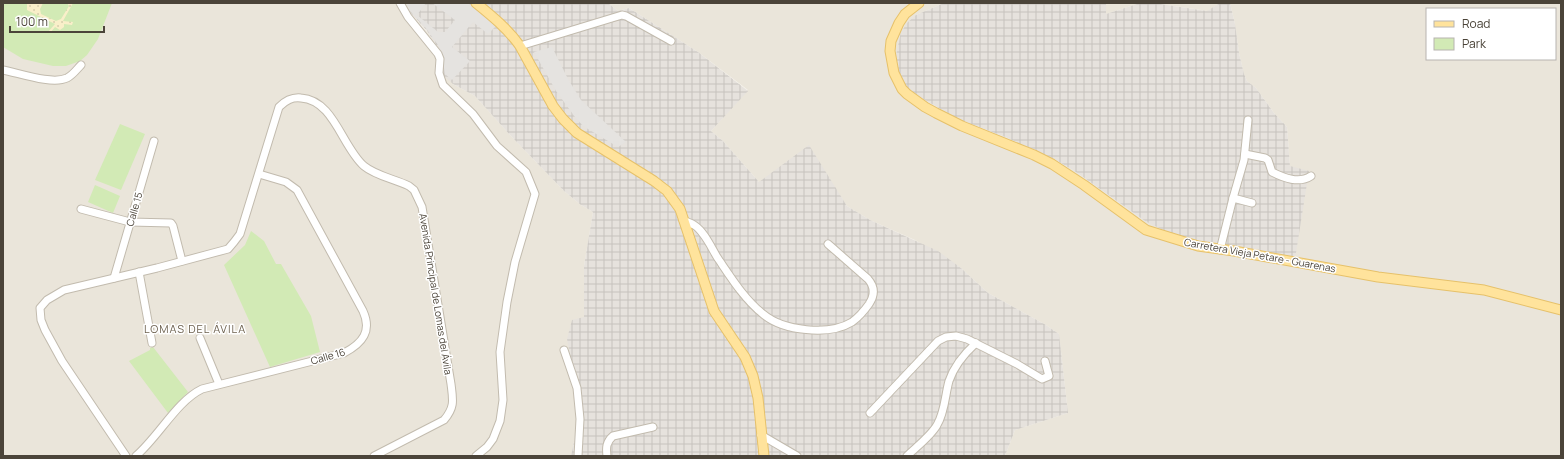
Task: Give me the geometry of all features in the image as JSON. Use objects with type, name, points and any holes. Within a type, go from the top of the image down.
[{"type":"main road","points":[[476,3],[499,22],[520,46],[553,106],[563,119],[577,133],[654,181],[667,191],[680,209],[714,311],[746,358],[753,376],[758,398],[764,456]]},
{"type":"main road","name":"Carretera Vieja Petare - Guarenas","points":[[919,3],[905,14],[891,41],[890,51],[894,73],[902,89],[914,100],[936,113],[962,126],[1034,155],[1052,164],[1084,185],[1146,230],[1182,242],[1220,250],[1347,270],[1378,277],[1484,290],[1561,310]]},
{"type":"street","points":[[400,3],[408,17],[438,54],[440,59],[439,73],[443,85],[473,114],[497,146],[526,172],[535,194],[515,262],[507,302],[500,352],[503,400],[500,421],[487,448],[476,456]]},
{"type":"street","points":[[520,46],[622,16],[626,16],[671,41]]},
{"type":"street","points":[[3,70],[41,79],[59,79],[67,78],[73,74],[80,65]]},
{"type":"street","name":"Avenida Principal de Lomas del Ávila","points":[[126,456],[62,361],[41,320],[40,308],[47,300],[64,290],[228,249],[240,234],[279,107],[292,98],[305,98],[313,101],[326,110],[333,119],[352,152],[364,166],[409,186],[414,190],[422,207],[451,384],[452,406],[449,414],[444,420],[374,456]]},
{"type":"street","points":[[1220,250],[1244,160],[1248,120]]},
{"type":"street","name":"Calle 15","points":[[114,278],[154,141]]},
{"type":"street","points":[[1245,154],[1265,158],[1268,160],[1272,172],[1279,176],[1294,180],[1306,179],[1311,176]]},
{"type":"street","name":"Calle 16","points":[[136,456],[148,445],[179,408],[194,393],[219,384],[344,352],[354,348],[361,341],[367,327],[367,320],[297,190],[286,182],[259,174]]},
{"type":"street","points":[[1233,198],[1252,203]]},
{"type":"street","points":[[81,209],[130,222],[171,223],[182,261]]},
{"type":"street","points":[[683,220],[695,225],[702,233],[733,280],[763,314],[775,322],[795,328],[816,330],[838,328],[852,322],[863,313],[874,294],[873,285],[868,279],[828,244]]},
{"type":"street","points":[[138,272],[152,343]]},
{"type":"street","points":[[870,413],[938,341],[946,337],[956,336],[967,339],[1018,364],[1042,379],[1049,376],[1045,361]]},
{"type":"street","points":[[200,338],[219,384]]},
{"type":"street","points":[[907,456],[936,427],[942,416],[950,379],[966,353],[976,343]]},
{"type":"street","points":[[564,350],[577,388],[580,419],[578,456]]},
{"type":"street","points":[[607,456],[606,448],[608,440],[613,436],[653,427]]},
{"type":"street","points":[[762,435],[797,456]]},
{"type":"shaded area","points":[[3,3],[407,3],[410,12],[433,39],[453,84],[475,96],[564,191],[581,205],[593,212],[584,266],[584,317],[576,386],[576,432],[571,456],[3,456]]},
{"type":"shaded area","points":[[406,3],[426,3],[417,15],[438,32],[445,32],[455,20],[432,3],[468,3],[496,26],[488,34],[473,22],[452,47],[470,61],[452,80],[445,74],[441,51],[438,45],[425,27],[410,11]]},
{"type":"shaded area","points":[[407,3],[608,3],[618,11],[629,8],[698,52],[748,91],[711,131],[723,141],[759,182],[809,145],[847,206],[870,220],[938,251],[961,268],[988,293],[1046,325],[1059,334],[1068,413],[1015,430],[1005,456],[571,456],[576,432],[576,386],[567,339],[572,320],[584,317],[584,266],[593,212],[581,205],[564,191],[475,96],[453,84],[444,76],[437,46],[427,31],[410,12]]},
{"type":"shaded area","points":[[608,3],[944,3],[916,15],[911,92],[958,119],[1005,137],[1054,159],[1076,172],[1145,221],[1290,166],[1287,127],[1274,113],[1256,88],[1247,81],[1244,74],[1230,3],[1561,3],[1561,456],[1005,456],[1015,430],[1068,413],[1059,334],[1046,325],[988,293],[961,268],[915,240],[870,220],[847,206],[841,197],[759,182],[723,141],[711,131],[748,90],[698,52],[629,8],[618,11]]},
{"type":"shaded area","points":[[944,3],[1106,3],[1106,14],[1140,3],[1154,3],[1207,11],[1220,3],[1230,3],[1235,24],[1239,53],[1247,81],[1256,88],[1274,113],[1287,127],[1290,166],[1309,171],[1295,259],[1198,241],[1171,234],[1145,221],[1076,172],[1054,159],[1005,137],[958,119],[911,92],[900,79],[895,60],[901,32],[908,22],[916,15]]},
{"type":"shaded area","points":[[1106,3],[1140,3],[1106,14]]},
{"type":"shaded area","points":[[1154,3],[1220,3],[1208,11]]},
{"type":"shaded area","points":[[552,47],[568,79],[581,100],[626,142],[618,147],[583,126],[575,117],[556,91],[534,52]]},
{"type":"green space","points":[[3,3],[112,3],[98,39],[87,55],[80,61],[66,66],[53,66],[23,59],[3,47]]},
{"type":"green space","points":[[120,124],[145,134],[121,190],[95,180]]},
{"type":"green space","points":[[95,185],[120,196],[113,213],[88,202]]},
{"type":"green space","points":[[251,231],[264,241],[276,264],[281,264],[311,316],[320,352],[270,367],[224,265],[245,245]]},
{"type":"green space","points":[[153,347],[188,392],[168,413],[129,361]]},
{"type":"sand","points":[[27,3],[43,3],[40,9],[41,14],[56,21],[61,19],[69,6],[67,3],[73,3],[63,21],[73,22],[72,25],[64,24],[64,27],[60,30],[55,27],[50,33],[48,32],[55,24],[27,10]]},
{"type":"district","name":"LOMAS DEL ÁVILA","points":[[195,329]]}]
